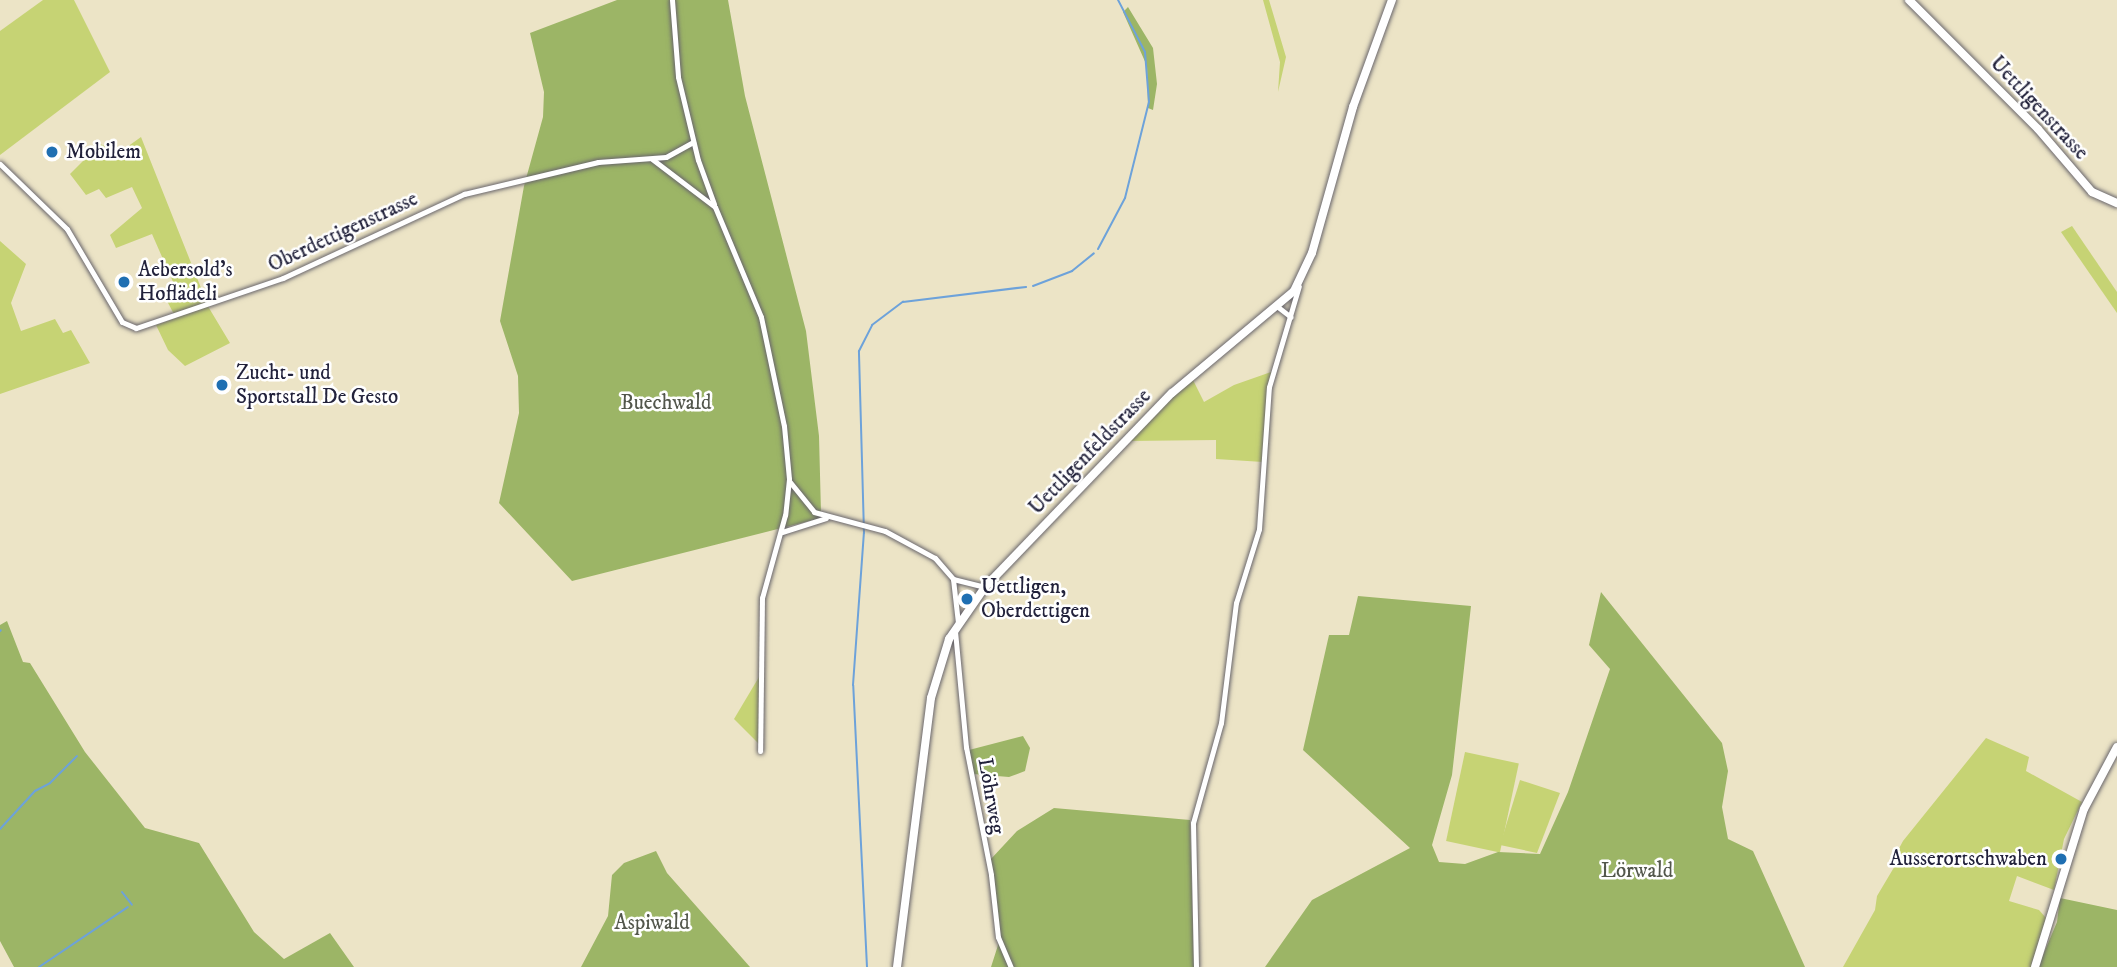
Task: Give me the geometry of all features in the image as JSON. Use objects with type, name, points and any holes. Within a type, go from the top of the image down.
[{"type":"main road","name":"Uettligenfeldstrasse","points":[[897,967],[931,698],[956,626],[985,587],[1172,393],[1278,307],[1299,283],[1353,107],[1392,0]]},
{"type":"main road","name":"Uettligenstrasse","points":[[1909,0],[2054,146],[2092,192],[2117,204]]},
{"type":"main road","points":[[2035,967],[2076,832],[2117,747]]},
{"type":"street","points":[[672,0],[675,60],[693,142],[715,207],[761,317],[784,426],[789,479],[782,533],[762,598],[760,751]]},
{"type":"street","name":"Oberdettigenstrasse","points":[[0,164],[67,229],[119,318],[136,328],[284,278],[464,194],[598,162],[652,159],[676,154],[693,142]]},
{"type":"street","points":[[652,159],[715,207]]},
{"type":"street","points":[[1196,967],[1193,823],[1221,723],[1236,603],[1259,529],[1269,387],[1299,283]]},
{"type":"street","points":[[1278,307],[1291,317]]},
{"type":"street","points":[[789,479],[805,505],[827,518],[869,527],[926,551],[953,579],[985,587]]},
{"type":"street","points":[[782,533],[827,518]]},
{"type":"street","name":"Löhrweg","points":[[953,579],[966,747],[991,875],[998,937],[1011,967]]},
{"type":"green space","points":[[43,0],[74,0],[110,72],[0,155],[0,31]]},
{"type":"green space","name":"Buechwald","points":[[617,0],[728,0],[745,96],[806,331],[819,436],[821,518],[572,581],[499,503],[519,413],[518,376],[500,321],[524,186],[543,117],[544,92],[530,33]]},
{"type":"green space","points":[[1263,0],[1269,0],[1286,57],[1278,92],[1280,62]]},
{"type":"green space","points":[[1128,7],[1153,48],[1157,84],[1153,110],[1148,108],[1147,66],[1123,12]]},
{"type":"green space","points":[[141,137],[209,308],[230,343],[185,366],[168,350],[156,325],[176,318],[167,301],[177,291],[152,234],[116,248],[110,235],[142,208],[132,187],[106,198],[99,189],[86,195],[70,174],[100,144],[120,152]]},
{"type":"green space","points":[[2072,226],[2117,292],[2117,313],[2061,232]]},
{"type":"green space","points":[[0,241],[26,264],[11,303],[21,331],[55,319],[63,333],[71,330],[90,363],[0,394]]},
{"type":"green space","points":[[1271,372],[1263,462],[1216,459],[1216,440],[1128,441],[1192,378],[1204,402],[1234,385]]},
{"type":"green space","name":"Lörwald","points":[[1601,592],[1722,743],[1728,771],[1722,807],[1728,839],[1753,851],[1805,967],[1265,967],[1312,900],[1410,848],[1303,750],[1329,635],[1349,635],[1358,596],[1471,606],[1452,775],[1432,845],[1439,862],[1465,864],[1498,852],[1540,854],[1568,792],[1610,669],[1589,645]]},
{"type":"green space","points":[[7,621],[23,662],[30,663],[85,752],[145,828],[199,843],[254,932],[284,959],[330,933],[354,967],[14,967],[0,941],[0,625]]},
{"type":"green space","points":[[759,677],[759,744],[734,719]]},
{"type":"green space","points":[[1023,736],[1030,748],[1025,771],[1009,777],[973,774],[969,750]]},
{"type":"green space","points":[[1986,738],[2029,757],[2026,771],[2082,802],[2064,839],[2054,890],[2017,876],[2009,901],[2039,910],[2046,918],[2031,967],[1843,967],[1875,910],[1877,896],[1899,859],[1896,854],[1903,841]]},
{"type":"green space","points":[[1465,752],[1519,763],[1500,852],[1446,841]]},
{"type":"green space","points":[[1520,780],[1560,793],[1537,853],[1500,845]]},
{"type":"green space","points":[[1054,808],[1190,820],[1194,967],[991,967],[1000,939],[990,860],[1017,831]]},
{"type":"green space","name":"Aspiwald","points":[[656,851],[667,873],[750,967],[581,967],[608,916],[612,875],[624,863]]},
{"type":"green space","points":[[2060,898],[2117,910],[2117,967],[2038,967],[2057,922]]},
{"type":"waterway","points":[[1098,249],[1125,198],[1149,102],[1145,52],[1118,0]]},
{"type":"waterway","points":[[1033,286],[1072,271],[1094,253]]},
{"type":"waterway","points":[[867,967],[853,685],[864,533],[859,351],[872,325],[903,302],[1026,287]]},
{"type":"waterway","points":[[0,829],[35,791],[50,783],[77,756]]},
{"type":"waterway","points":[[122,892],[132,905]]},
{"type":"waterway","points":[[39,967],[128,907]]},
{"type":"place","name":"Mobilem","points":[[52,152]]},
{"type":"place","name":"Aebersold's Hoflädeli","points":[[124,282]]},
{"type":"place","name":"Zucht- und Sportstall De Gesto","points":[[222,385]]},
{"type":"place","name":"Uettligen, Oberdettigen","points":[[967,599]]},
{"type":"place","name":"Ausserortschwaben","points":[[2061,859]]}]
